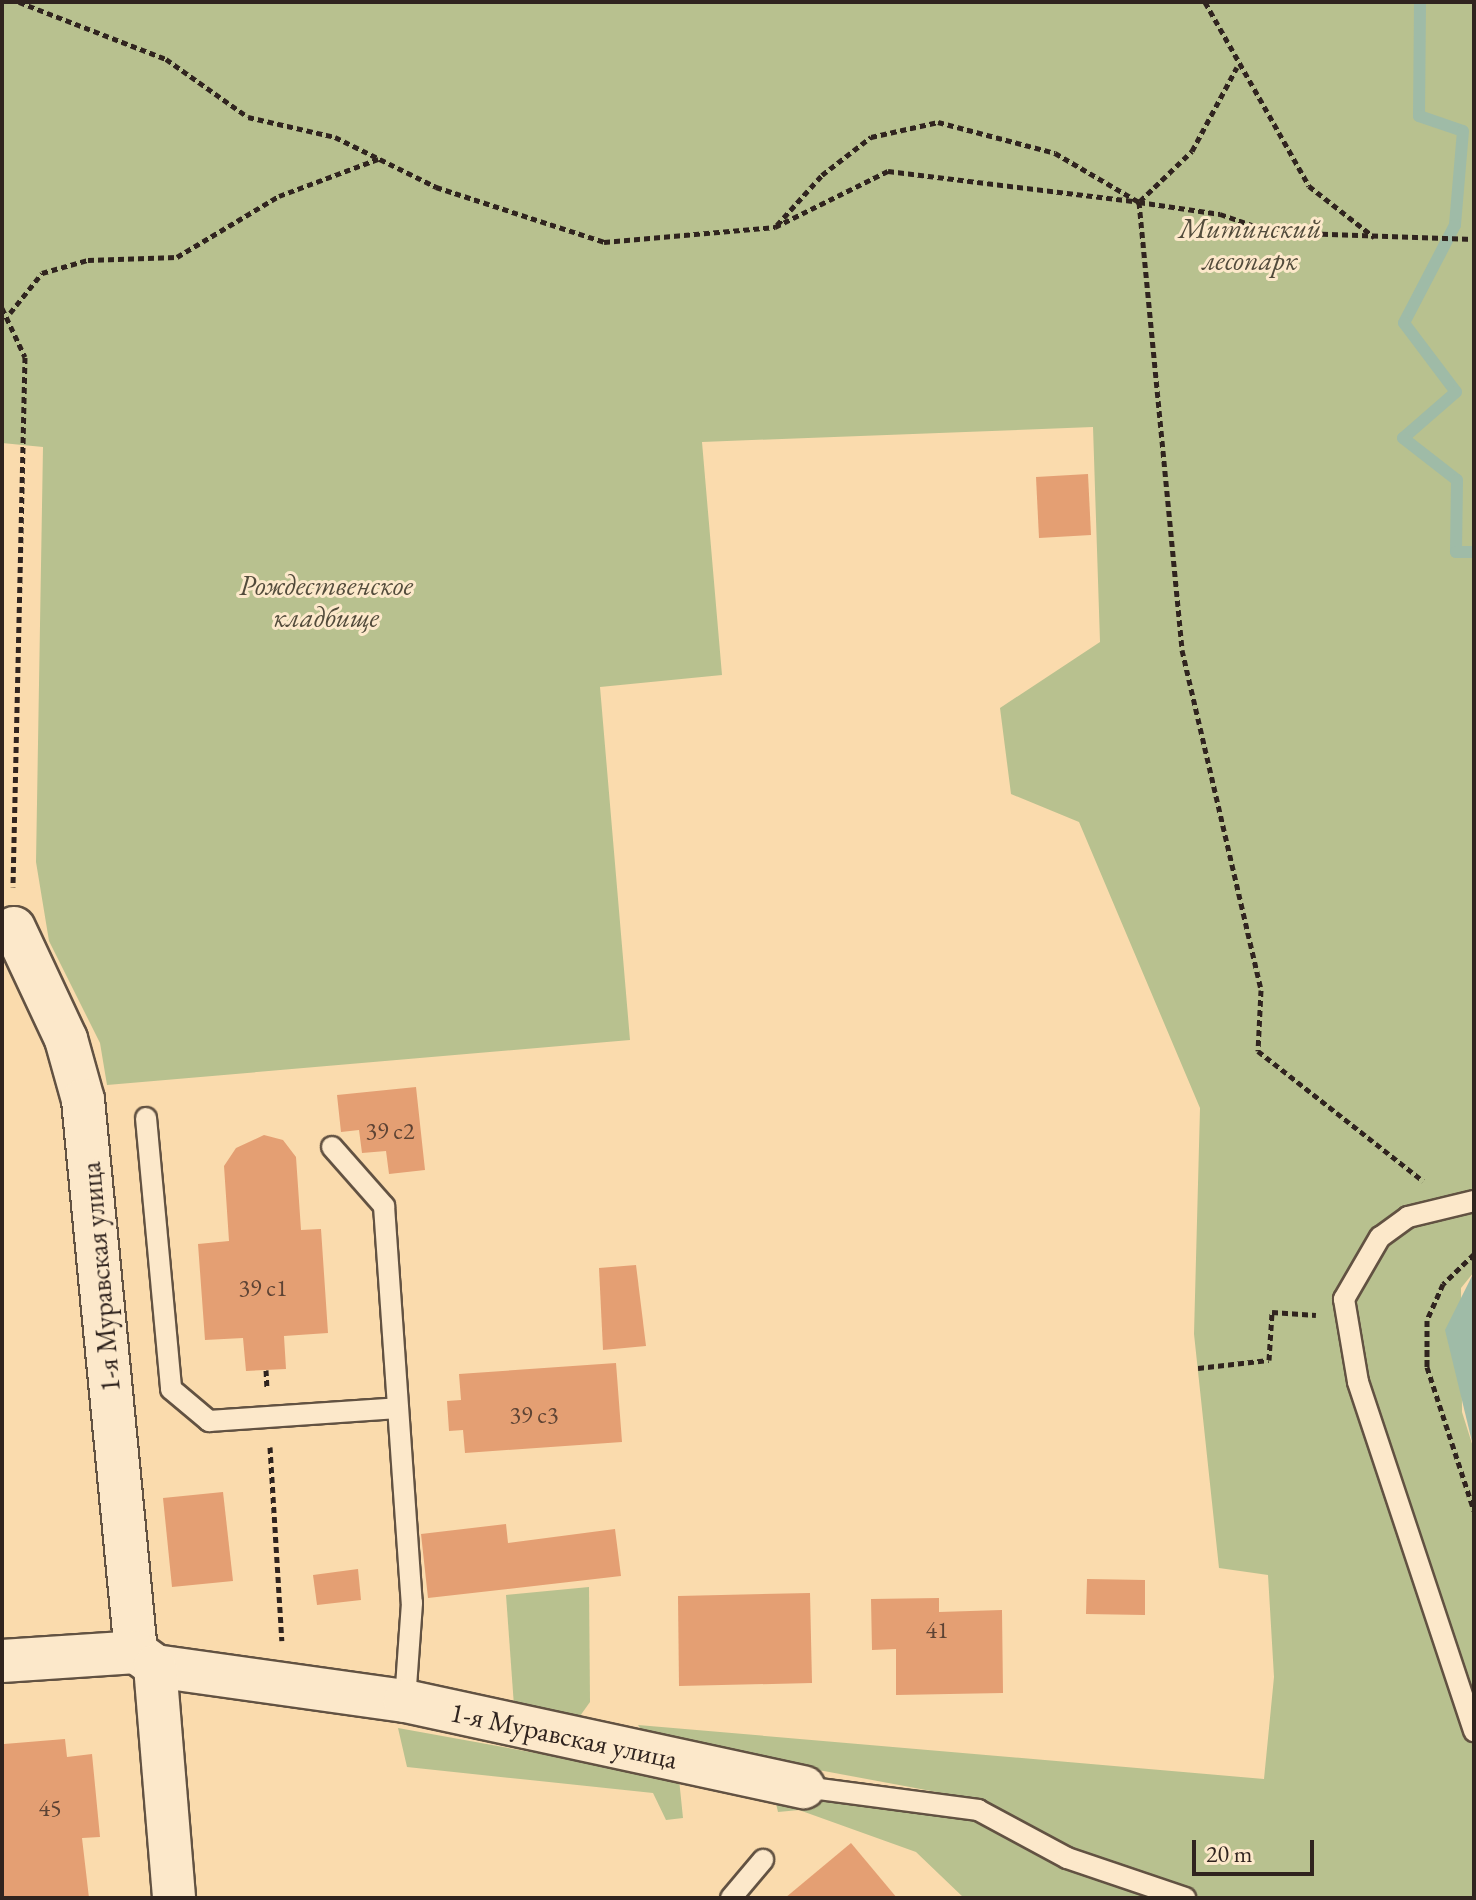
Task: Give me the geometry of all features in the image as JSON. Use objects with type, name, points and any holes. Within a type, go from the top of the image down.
[{"type":"street","name":"1-я Муравская улица","points":[[8,927],[66,1039],[83,1100],[146,1659]]},
{"type":"street","name":"1-я Муравская улица","points":[[2,1661],[146,1659],[405,1701],[804,1787]]},
{"type":"street","points":[[146,1659],[174,1898]]},
{"type":"lane","points":[[146,1118],[171,1389],[209,1421],[398,1408]]},
{"type":"lane","points":[[332,1147],[384,1206],[412,1603],[405,1701]]},
{"type":"lane","points":[[1465,1203],[1408,1217],[1380,1237],[1358,1263],[1345,1316],[1358,1382],[1474,1731]]},
{"type":"lane","points":[[804,1787],[978,1810],[1067,1858],[1185,1898]]},
{"type":"lane","points":[[731,1898],[763,1860]]},
{"type":"path","points":[[19,2],[166,59],[248,117],[335,137],[436,187],[604,242],[775,227],[888,171],[1220,214],[1272,232],[1377,239],[1472,239]]},
{"type":"path","points":[[1205,2],[1237,67],[1309,186],[1377,239]]},
{"type":"path","points":[[1139,202],[1192,151],[1237,67]]},
{"type":"path","points":[[775,227],[822,175],[871,137],[938,122],[1055,153],[1139,202]]},
{"type":"path","points":[[10,313],[42,273],[88,260],[177,257],[279,196],[379,159]]},
{"type":"path","points":[[1139,202],[1182,650],[1261,990],[1258,1051],[1465,1203]]},
{"type":"path","points":[[2,308],[10,313],[25,357],[8,927]]},
{"type":"path","points":[[1474,1254],[1443,1284],[1427,1320],[1427,1367],[1474,1511]]},
{"type":"path","points":[[1198,1368],[1269,1360],[1272,1312],[1345,1316]]},
{"type":"path","points":[[266,1370],[284,1682]]},
{"type":"green space","points":[[2,2],[1474,2],[1474,1272],[1461,1288],[1462,1412],[1474,1450],[1474,1898],[964,1898],[916,1852],[799,1810],[778,1812],[774,1795],[963,1819],[958,1796],[647,1738],[638,1725],[1264,1779],[1274,1677],[1268,1575],[1219,1568],[1194,1334],[1200,1108],[1079,822],[1011,794],[1000,708],[1100,642],[1093,427],[702,442],[722,675],[600,687],[630,1040],[107,1085],[100,1043],[49,941],[36,862],[43,447],[2,443]]},
{"type":"green space","points":[[589,1587],[590,1702],[575,1723],[514,1706],[506,1595]]},
{"type":"green space","points":[[398,1728],[679,1779],[683,1818],[666,1820],[653,1793],[407,1767]]},
{"type":"shaded area","points":[[1474,1272],[1474,1450],[1445,1330]]},
{"type":"building","points":[[1088,474],[1091,535],[1039,538],[1036,477]]},
{"type":"building","points":[[416,1087],[425,1170],[389,1174],[386,1151],[362,1153],[359,1130],[341,1132],[337,1095]]},
{"type":"building","points":[[264,1135],[283,1140],[296,1157],[301,1230],[321,1229],[328,1333],[284,1336],[286,1369],[246,1371],[243,1338],[205,1340],[198,1244],[229,1241],[224,1166],[236,1148]]},
{"type":"building","points":[[636,1265],[646,1346],[603,1350],[599,1268]]},
{"type":"building","points":[[616,1363],[622,1442],[465,1453],[463,1430],[449,1431],[447,1401],[461,1400],[459,1374]]},
{"type":"building","points":[[223,1492],[233,1581],[172,1587],[163,1498]]},
{"type":"building","points":[[506,1524],[508,1543],[615,1529],[621,1576],[428,1598],[421,1534]]},
{"type":"building","points":[[358,1569],[361,1600],[317,1605],[313,1575]]},
{"type":"building","points":[[1087,1579],[1145,1580],[1145,1615],[1086,1614]]},
{"type":"building","points":[[810,1593],[812,1683],[679,1686],[678,1596]]},
{"type":"building","points":[[939,1598],[939,1612],[1002,1610],[1003,1693],[896,1695],[896,1649],[872,1650],[871,1599]]},
{"type":"building","points":[[65,1739],[67,1757],[92,1754],[100,1837],[82,1838],[89,1898],[2,1898],[4,1744]]},
{"type":"building","points":[[851,1843],[897,1898],[785,1898]]},
{"type":"waterway","points":[[1420,2],[1419,116],[1463,131],[1455,225],[1404,323],[1456,392],[1403,438],[1457,480],[1456,552],[1474,552]]},
{"type":"park label","name":"Митинский лесопарк","points":[[1250,244]]},
{"type":"park label","name":"Рождественское кладбище","points":[[326,601]]}]
